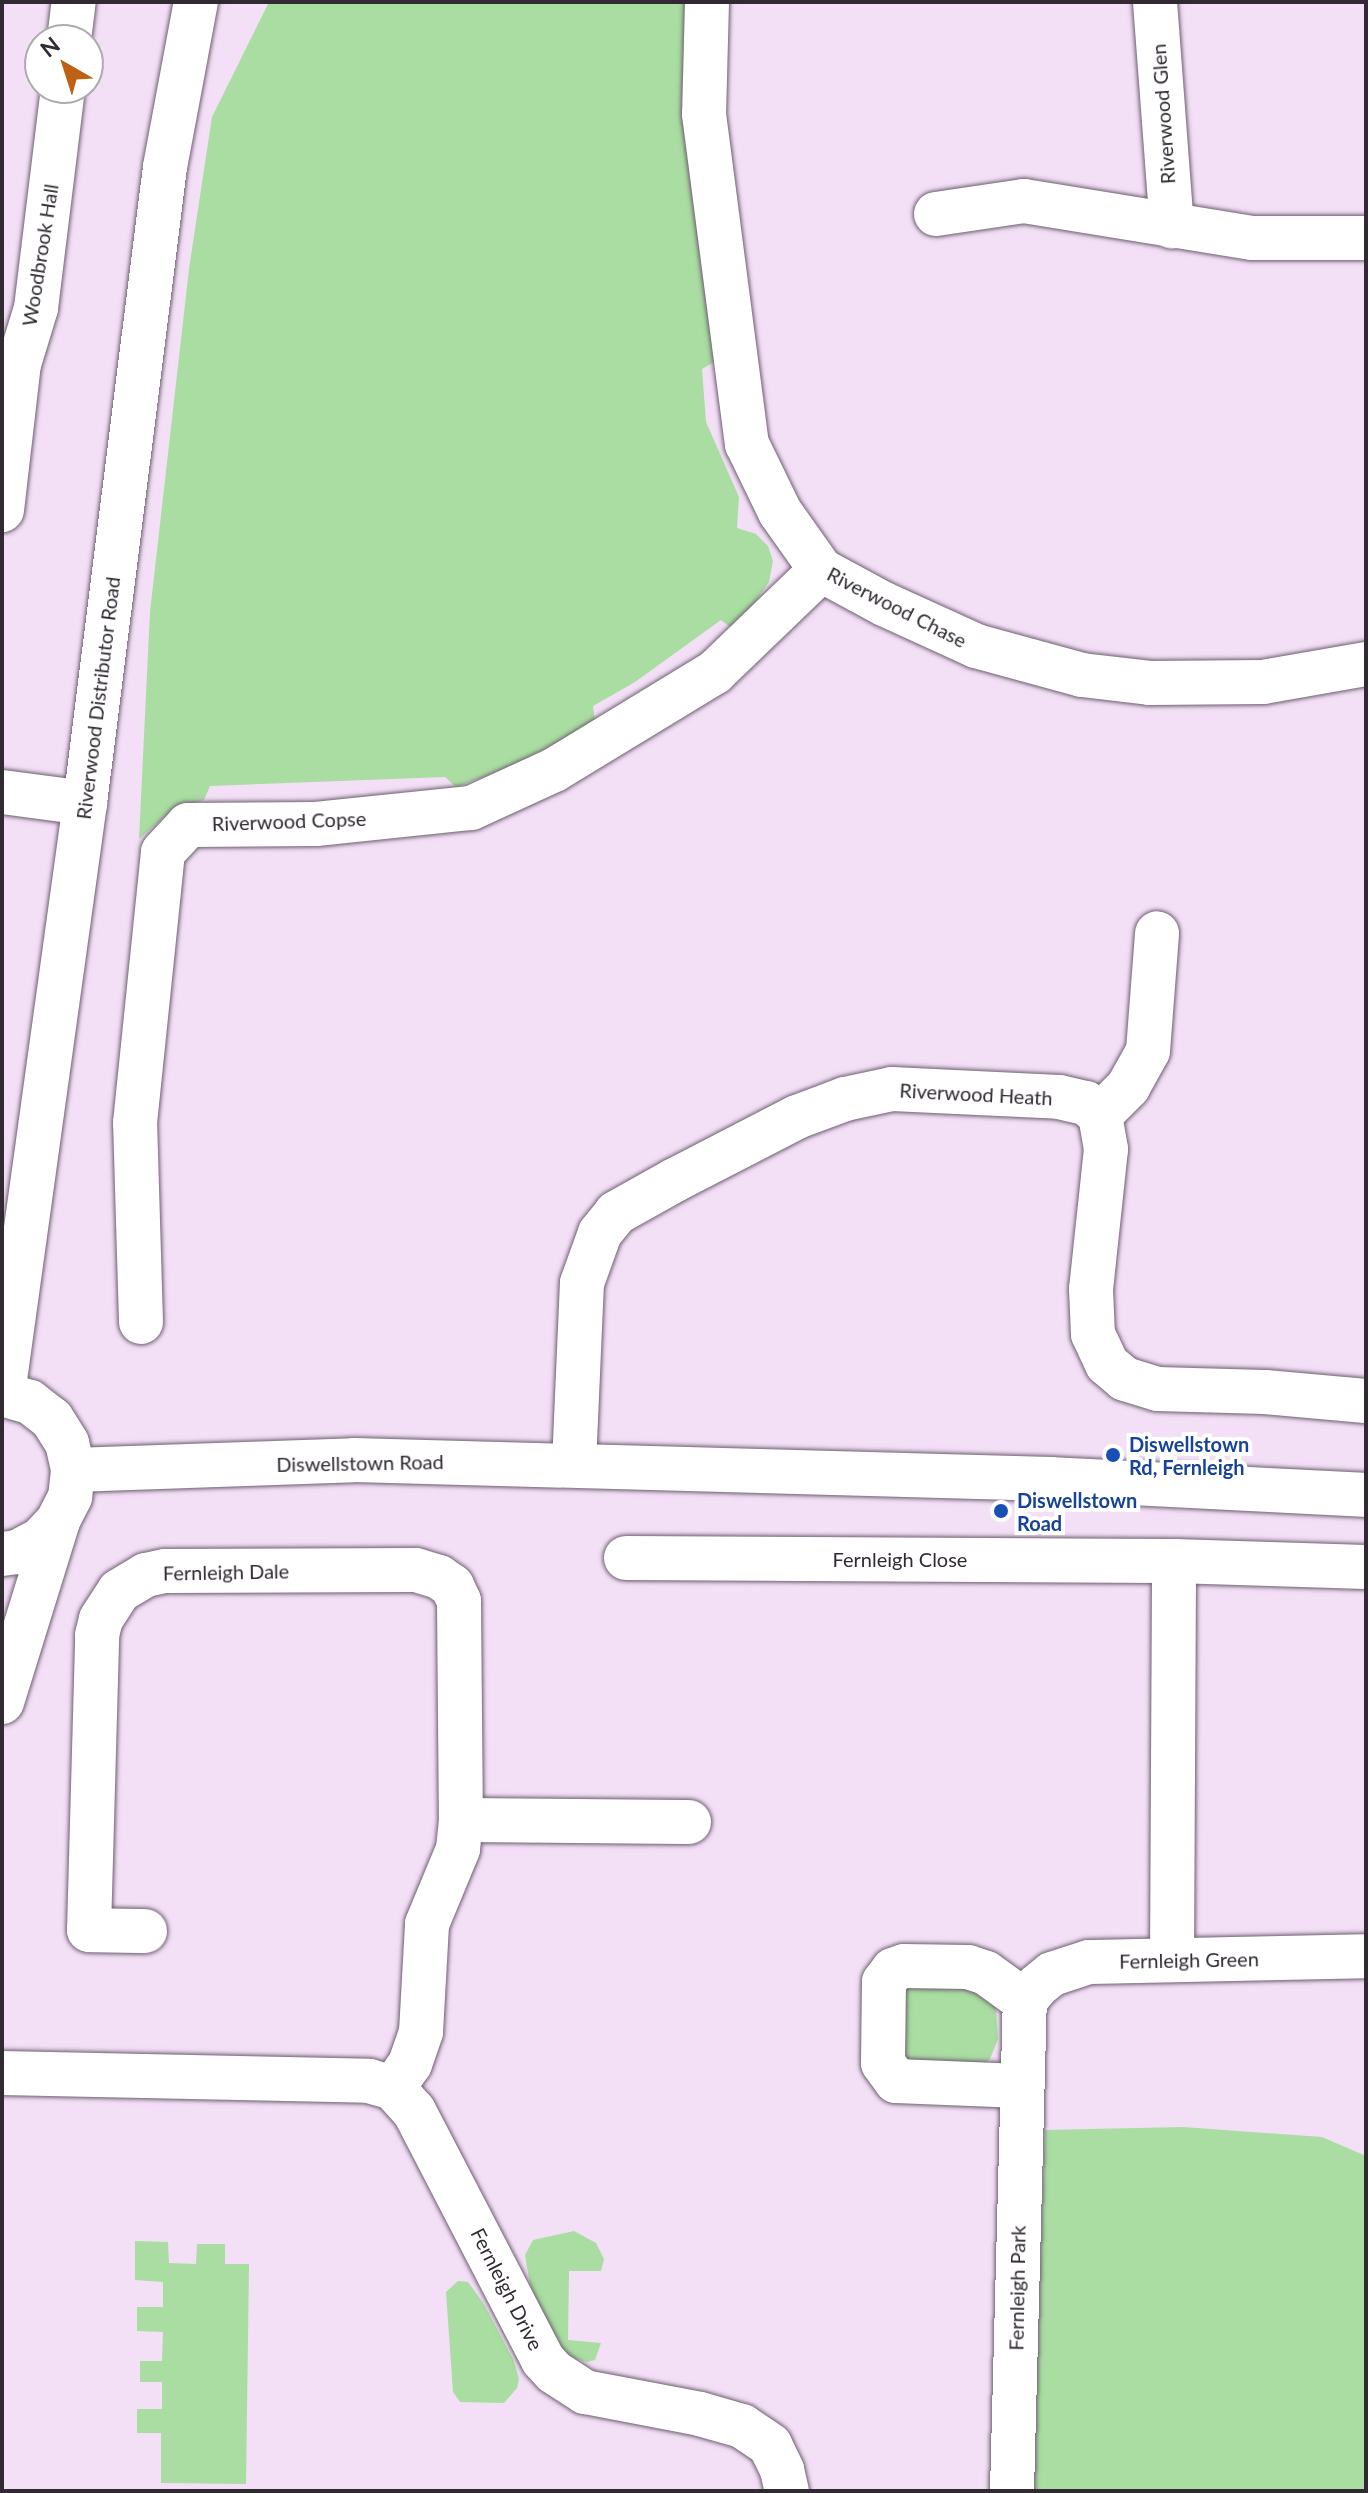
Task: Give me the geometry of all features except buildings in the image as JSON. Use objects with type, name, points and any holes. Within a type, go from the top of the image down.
[{"type":"street","points":[[71,24],[74,2]]},
{"type":"street","name":"Riverwood Distributor Road","points":[[3,1394],[85,803],[165,167],[196,2]]},
{"type":"street","name":"Riverwood Chase","points":[[707,2],[704,114],[747,444],[780,512],[821,570],[884,604],[976,646],[1082,675],[1150,683],[1263,682],[1366,664]]},
{"type":"street","name":"Riverwood Glen","points":[[1155,2],[1172,226]]},
{"type":"street","name":"Woodbrook Hall","points":[[19,364],[36,308],[61,104]]},
{"type":"street","points":[[936,214],[1024,201],[1252,238],[1366,238]]},
{"type":"street","name":"Woodbrook Hall","points":[[2,310],[14,338],[19,364]]},
{"type":"street","points":[[2,510],[19,364]]},
{"type":"street","name":"Riverwood Copse","points":[[141,1322],[135,1123],[163,852],[188,825],[316,824],[471,808],[554,770],[715,672],[821,570]]},
{"type":"street","points":[[2,792],[85,803]]},
{"type":"street","points":[[1157,933],[1148,1051],[1128,1087],[1100,1115],[1106,1149],[1091,1289],[1093,1334],[1107,1364],[1125,1379],[1157,1389],[1265,1392],[1366,1401]]},
{"type":"street","name":"Riverwood Heath","points":[[574,1465],[582,1283],[600,1233],[616,1213],[797,1117],[845,1099],[892,1089],[1059,1097],[1086,1103],[1100,1115]]},
{"type":"street","points":[[2,1702],[58,1521],[70,1497],[73,1470],[67,1443],[52,1419],[30,1402],[3,1394]]},
{"type":"street","name":"Diswellstown Road","points":[[73,1470],[354,1460],[1051,1479],[1366,1495]]},
{"type":"street","points":[[2,1554],[17,1552],[40,1540],[58,1521]]},
{"type":"street","name":"Fernleigh Close","points":[[626,1558],[1174,1561],[1366,1567]]},
{"type":"street","points":[[1172,1959],[1174,1561]]},
{"type":"street","name":"Fernleigh Dale","points":[[145,1931],[89,1930],[97,1635],[101,1619],[119,1591],[146,1575],[165,1571],[416,1570],[439,1577],[452,1586],[459,1601],[461,1820],[458,1849],[427,1924],[421,2032],[410,2064],[393,2088]]},
{"type":"street","points":[[461,1820],[689,1822]]},
{"type":"street","name":"Fernleigh Green","points":[[1025,2001],[1037,1986],[1070,1966],[1089,1962],[1366,1956]]},
{"type":"street","points":[[1021,2086],[896,2081],[883,2063],[884,1982],[893,1970],[904,1966],[968,1967],[986,1973],[1025,2001]]},
{"type":"street","name":"Fernleigh Park","points":[[1012,2491],[1025,2001]]},
{"type":"street","points":[[2,2073],[369,2081],[393,2088]]},
{"type":"street","name":"Fernleigh Drive","points":[[393,2088],[414,2111],[543,2360],[554,2372],[585,2392],[700,2414],[742,2426],[770,2445],[782,2470],[787,2491]]},
{"type":"green space","points":[[269,2],[697,2],[721,358],[702,369],[706,422],[739,497],[737,528],[756,534],[768,546],[773,561],[769,582],[735,631],[721,620],[635,682],[593,706],[595,723],[512,766],[456,787],[445,777],[210,786],[204,800],[173,809],[139,839],[150,612],[189,269],[212,117]]},
{"type":"green space","points":[[907,1984],[966,1985],[990,2001],[996,2008],[998,2039],[990,2059],[985,2063],[898,2062],[898,1991]]},
{"type":"green space","points":[[1183,2127],[1322,2137],[1366,2156],[1366,2491],[1032,2491],[1045,2130]]},
{"type":"green space","points":[[574,2231],[596,2243],[604,2259],[601,2271],[569,2271],[568,2340],[601,2343],[595,2360],[587,2362],[569,2357],[560,2348],[531,2291],[525,2255],[533,2240]]},
{"type":"green space","points":[[135,2241],[168,2242],[169,2263],[196,2264],[197,2244],[225,2244],[225,2264],[249,2264],[246,2484],[161,2483],[161,2433],[137,2433],[137,2409],[162,2409],[162,2382],[140,2382],[140,2361],[162,2361],[163,2332],[137,2331],[137,2307],[163,2307],[163,2282],[135,2280]]},
{"type":"green space","points":[[458,2281],[468,2282],[484,2304],[514,2361],[519,2379],[517,2388],[504,2403],[460,2402],[453,2392],[446,2292]]},
{"type":"place","name":"Diswellstown Rd, Fernleigh","points":[[1113,1455]]},
{"type":"place","name":"Diswellstown Road","points":[[1001,1511]]}]
